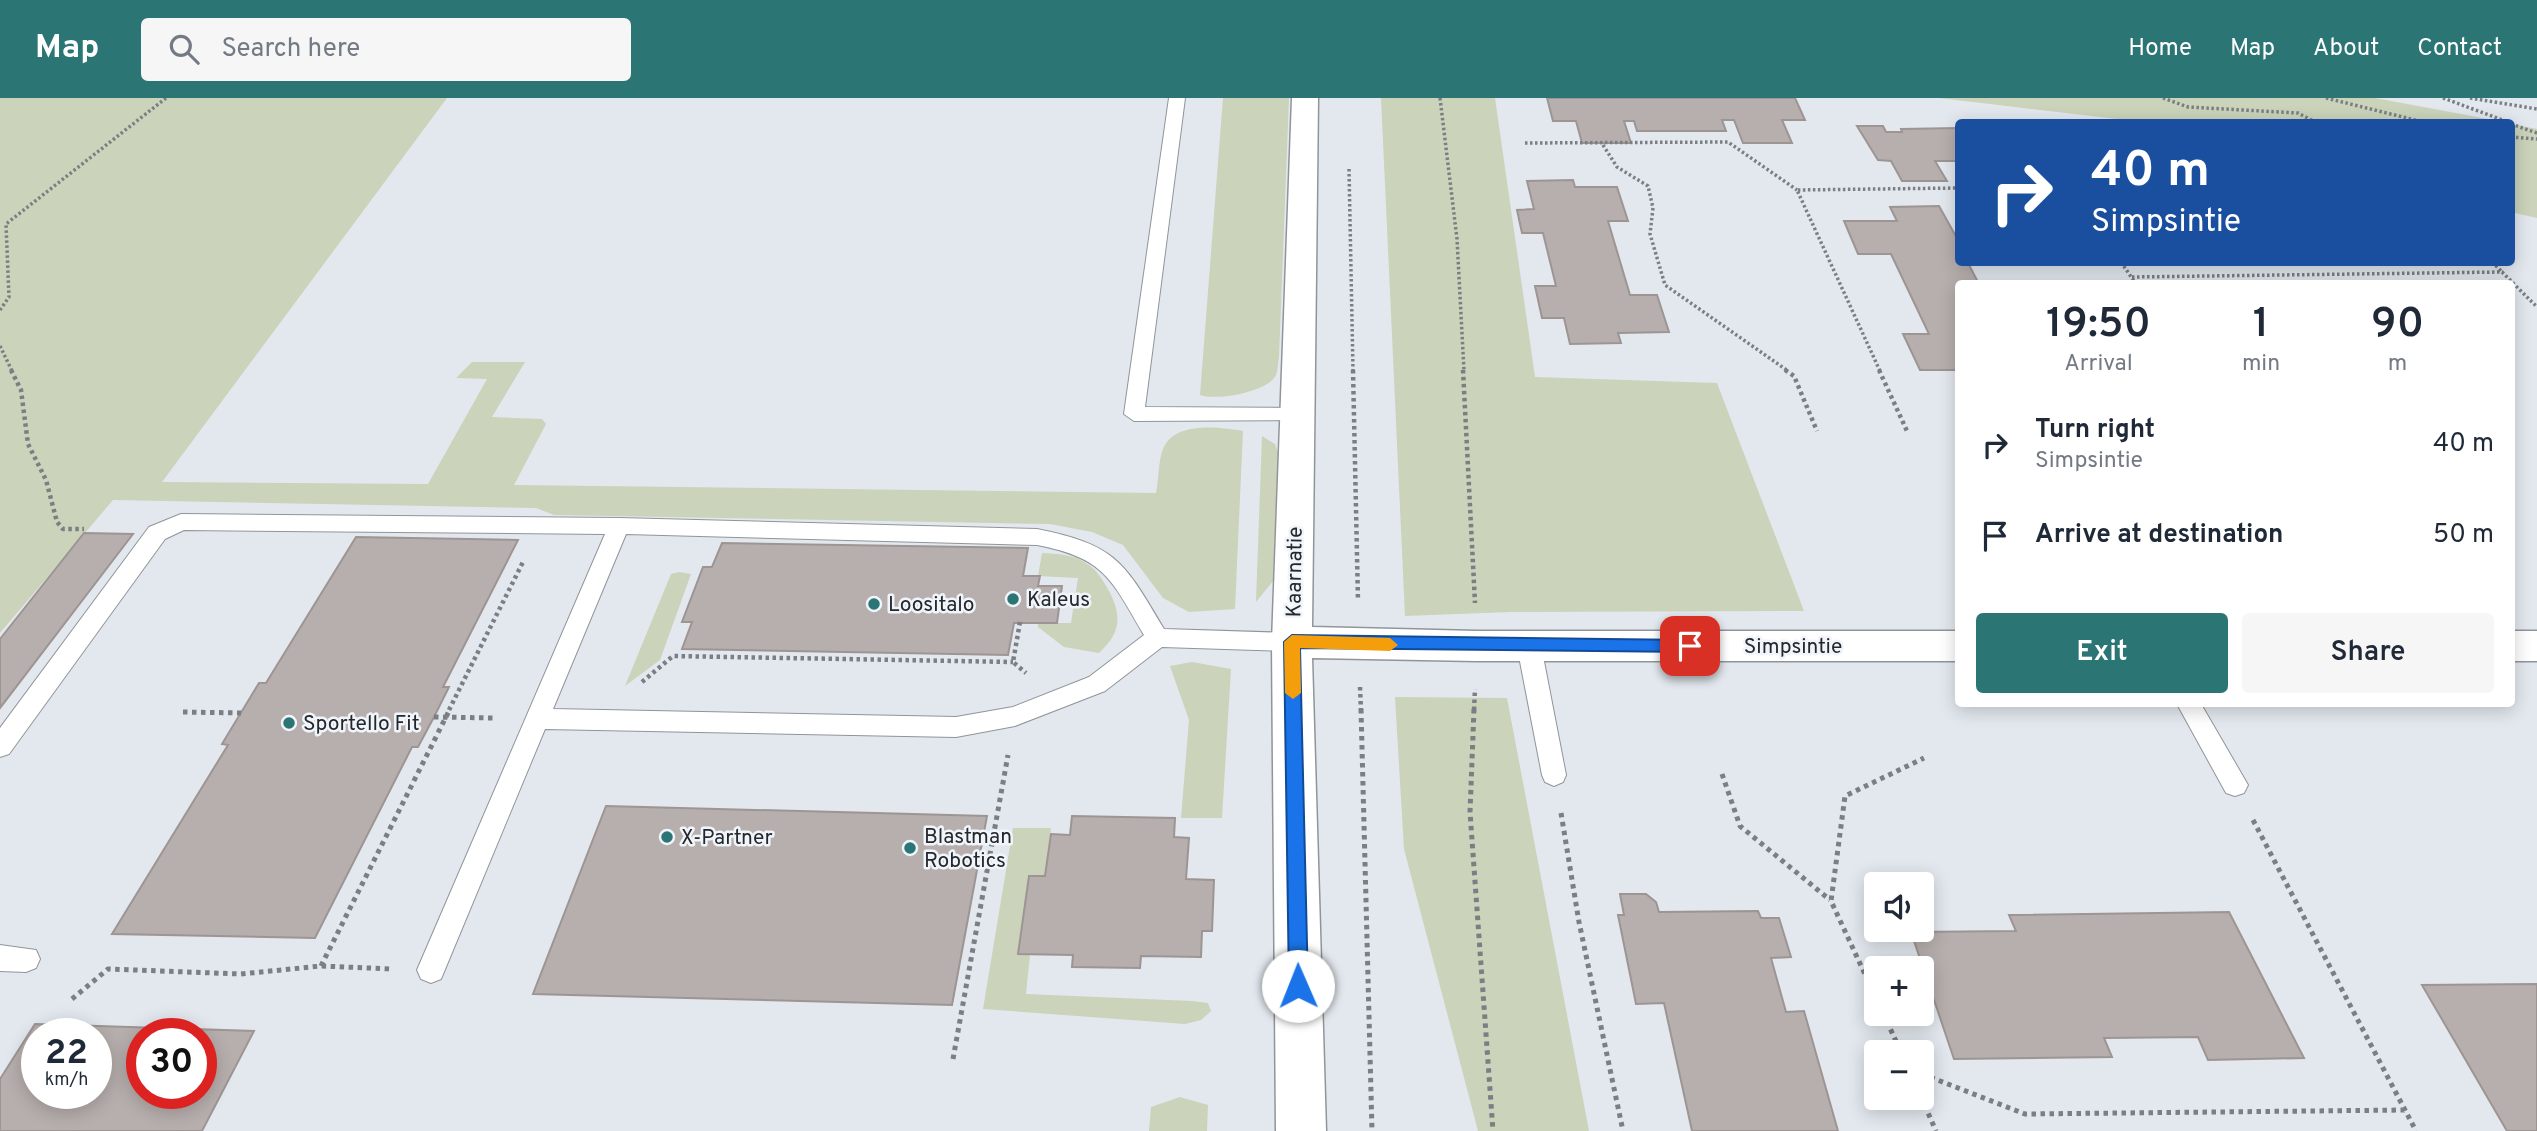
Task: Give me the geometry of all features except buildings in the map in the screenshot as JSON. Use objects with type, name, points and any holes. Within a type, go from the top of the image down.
[{"type":"street","name":"Kaarnatie","points":[[1301,1131],[1292,642],[1305,98]]},
{"type":"street","name":"Simpsintie","points":[[1292,642],[1529,646],[1955,646]]},
{"type":"street","points":[[2515,646],[2537,646]]},
{"type":"lane","points":[[1177,98],[1134,414],[1297,415]]},
{"type":"lane","points":[[0,747],[157,533],[181,522],[619,526],[1037,537],[1071,542],[1097,551],[1113,564],[1157,638]]},
{"type":"lane","points":[[432,970],[619,526]]},
{"type":"lane","points":[[538,719],[956,727],[1015,716],[1097,684],[1157,638],[1292,642]]},
{"type":"lane","points":[[1529,646],[1554,775]]},
{"type":"lane","points":[[2191,707],[2235,785]]},
{"type":"path","points":[[0,310],[9,297],[6,224],[166,98]]},
{"type":"path","points":[[2163,98],[2188,107],[2298,113],[2309,119]]},
{"type":"path","points":[[2326,98],[2411,119]]},
{"type":"path","points":[[2443,98],[2499,119]]},
{"type":"path","points":[[2470,98],[2537,109]]},
{"type":"path","points":[[2515,125],[2537,133]]},
{"type":"path","points":[[2515,137],[2537,139]]},
{"type":"path","points":[[1525,143],[1603,145],[1728,142],[1797,190],[1907,431]]},
{"type":"path","points":[[1603,145],[1618,167],[1648,186],[1653,208],[1650,234],[1665,285],[1794,376],[1817,431]]},
{"type":"path","points":[[1797,190],[1955,188]]},
{"type":"path","points":[[2125,266],[2134,280]]},
{"type":"path","points":[[2497,266],[2510,280]]},
{"type":"path","points":[[2132,277],[2502,272]]},
{"type":"path","points":[[2515,285],[2537,307]]},
{"type":"path","points":[[0,346],[21,390],[28,444],[46,480],[57,522],[63,529],[84,529]]},
{"type":"path","points":[[321,967],[541,526]]},
{"type":"path","points":[[1013,662],[1020,622]]},
{"type":"path","points":[[596,719],[673,656],[1013,662],[1058,701]]},
{"type":"path","points":[[183,712],[241,713]]},
{"type":"path","points":[[953,1059],[1015,716]]},
{"type":"path","points":[[434,717],[538,719]]},
{"type":"path","points":[[1831,901],[1845,796],[1924,758]]},
{"type":"path","points":[[1722,774],[1740,826],[1831,901],[1864,972]]},
{"type":"path","points":[[1554,775],[1579,922],[1623,1131]]},
{"type":"path","points":[[2235,785],[2416,1131]]},
{"type":"path","points":[[72,999],[108,969],[241,974],[321,967],[432,970]]},
{"type":"path","points":[[1934,1079],[2025,1114],[2405,1110]]},
{"type":"path","points":[[1927,1110],[1936,1131]]},
{"type":"green space","points":[[0,98],[447,98],[162,482],[428,484],[487,379],[456,378],[472,362],[525,362],[492,417],[542,419],[546,424],[514,485],[1156,493],[1161,454],[1169,440],[1187,430],[1233,429],[1243,431],[1235,609],[1189,612],[1163,598],[1123,545],[1092,532],[1050,524],[554,515],[536,508],[113,500],[0,633]]},
{"type":"green space","points":[[1223,98],[1289,98],[1279,357],[1276,375],[1263,386],[1241,394],[1208,397],[1200,395]]},
{"type":"green space","points":[[1381,98],[1495,98],[1535,377],[1717,383],[1804,611],[1510,612],[1405,616]]},
{"type":"green space","points":[[1939,98],[2375,98],[2488,119],[2117,119]]},
{"type":"green space","points":[[2515,125],[2537,129],[2537,218],[2515,213]]},
{"type":"green space","points":[[1262,436],[1275,444],[1278,453],[1273,581],[1256,602]]},
{"type":"green space","points":[[1042,553],[1079,559],[1096,571],[1109,591],[1116,608],[1117,624],[1112,638],[1099,653],[1064,647],[1038,627],[1038,623],[1071,623],[1078,578],[1038,576]]},
{"type":"green space","points":[[671,574],[691,574],[660,660],[625,686]]},
{"type":"green space","points":[[1192,662],[1231,669],[1222,818],[1181,818],[1189,720],[1170,666]]},
{"type":"green space","points":[[1395,697],[1507,698],[1589,1131],[1478,1131],[1404,849]]},
{"type":"green space","points":[[1013,828],[1051,828],[1045,876],[1029,876],[1018,954],[1030,955],[1026,994],[1192,1001],[1208,1003],[1211,1011],[1201,1020],[1185,1024],[983,1009]]},
{"type":"green space","points":[[1180,1097],[1208,1105],[1207,1131],[1149,1131],[1151,1107]]},
{"type":"slow traffic","points":[[1293,693],[1292,642],[1390,645]]},
{"type":"place","name":"Kaleus","points":[[1013,599]]},
{"type":"place","name":"Loositalo","points":[[874,604]]},
{"type":"place","name":"Sportello Fit","points":[[289,723]]},
{"type":"place","name":"X-Partner","points":[[667,837]]},
{"type":"place","name":"Blastman Robotics","points":[[910,848]]},
{"type":"route","points":[[1298,986],[1292,642],[1477,646],[1690,646]]}]
